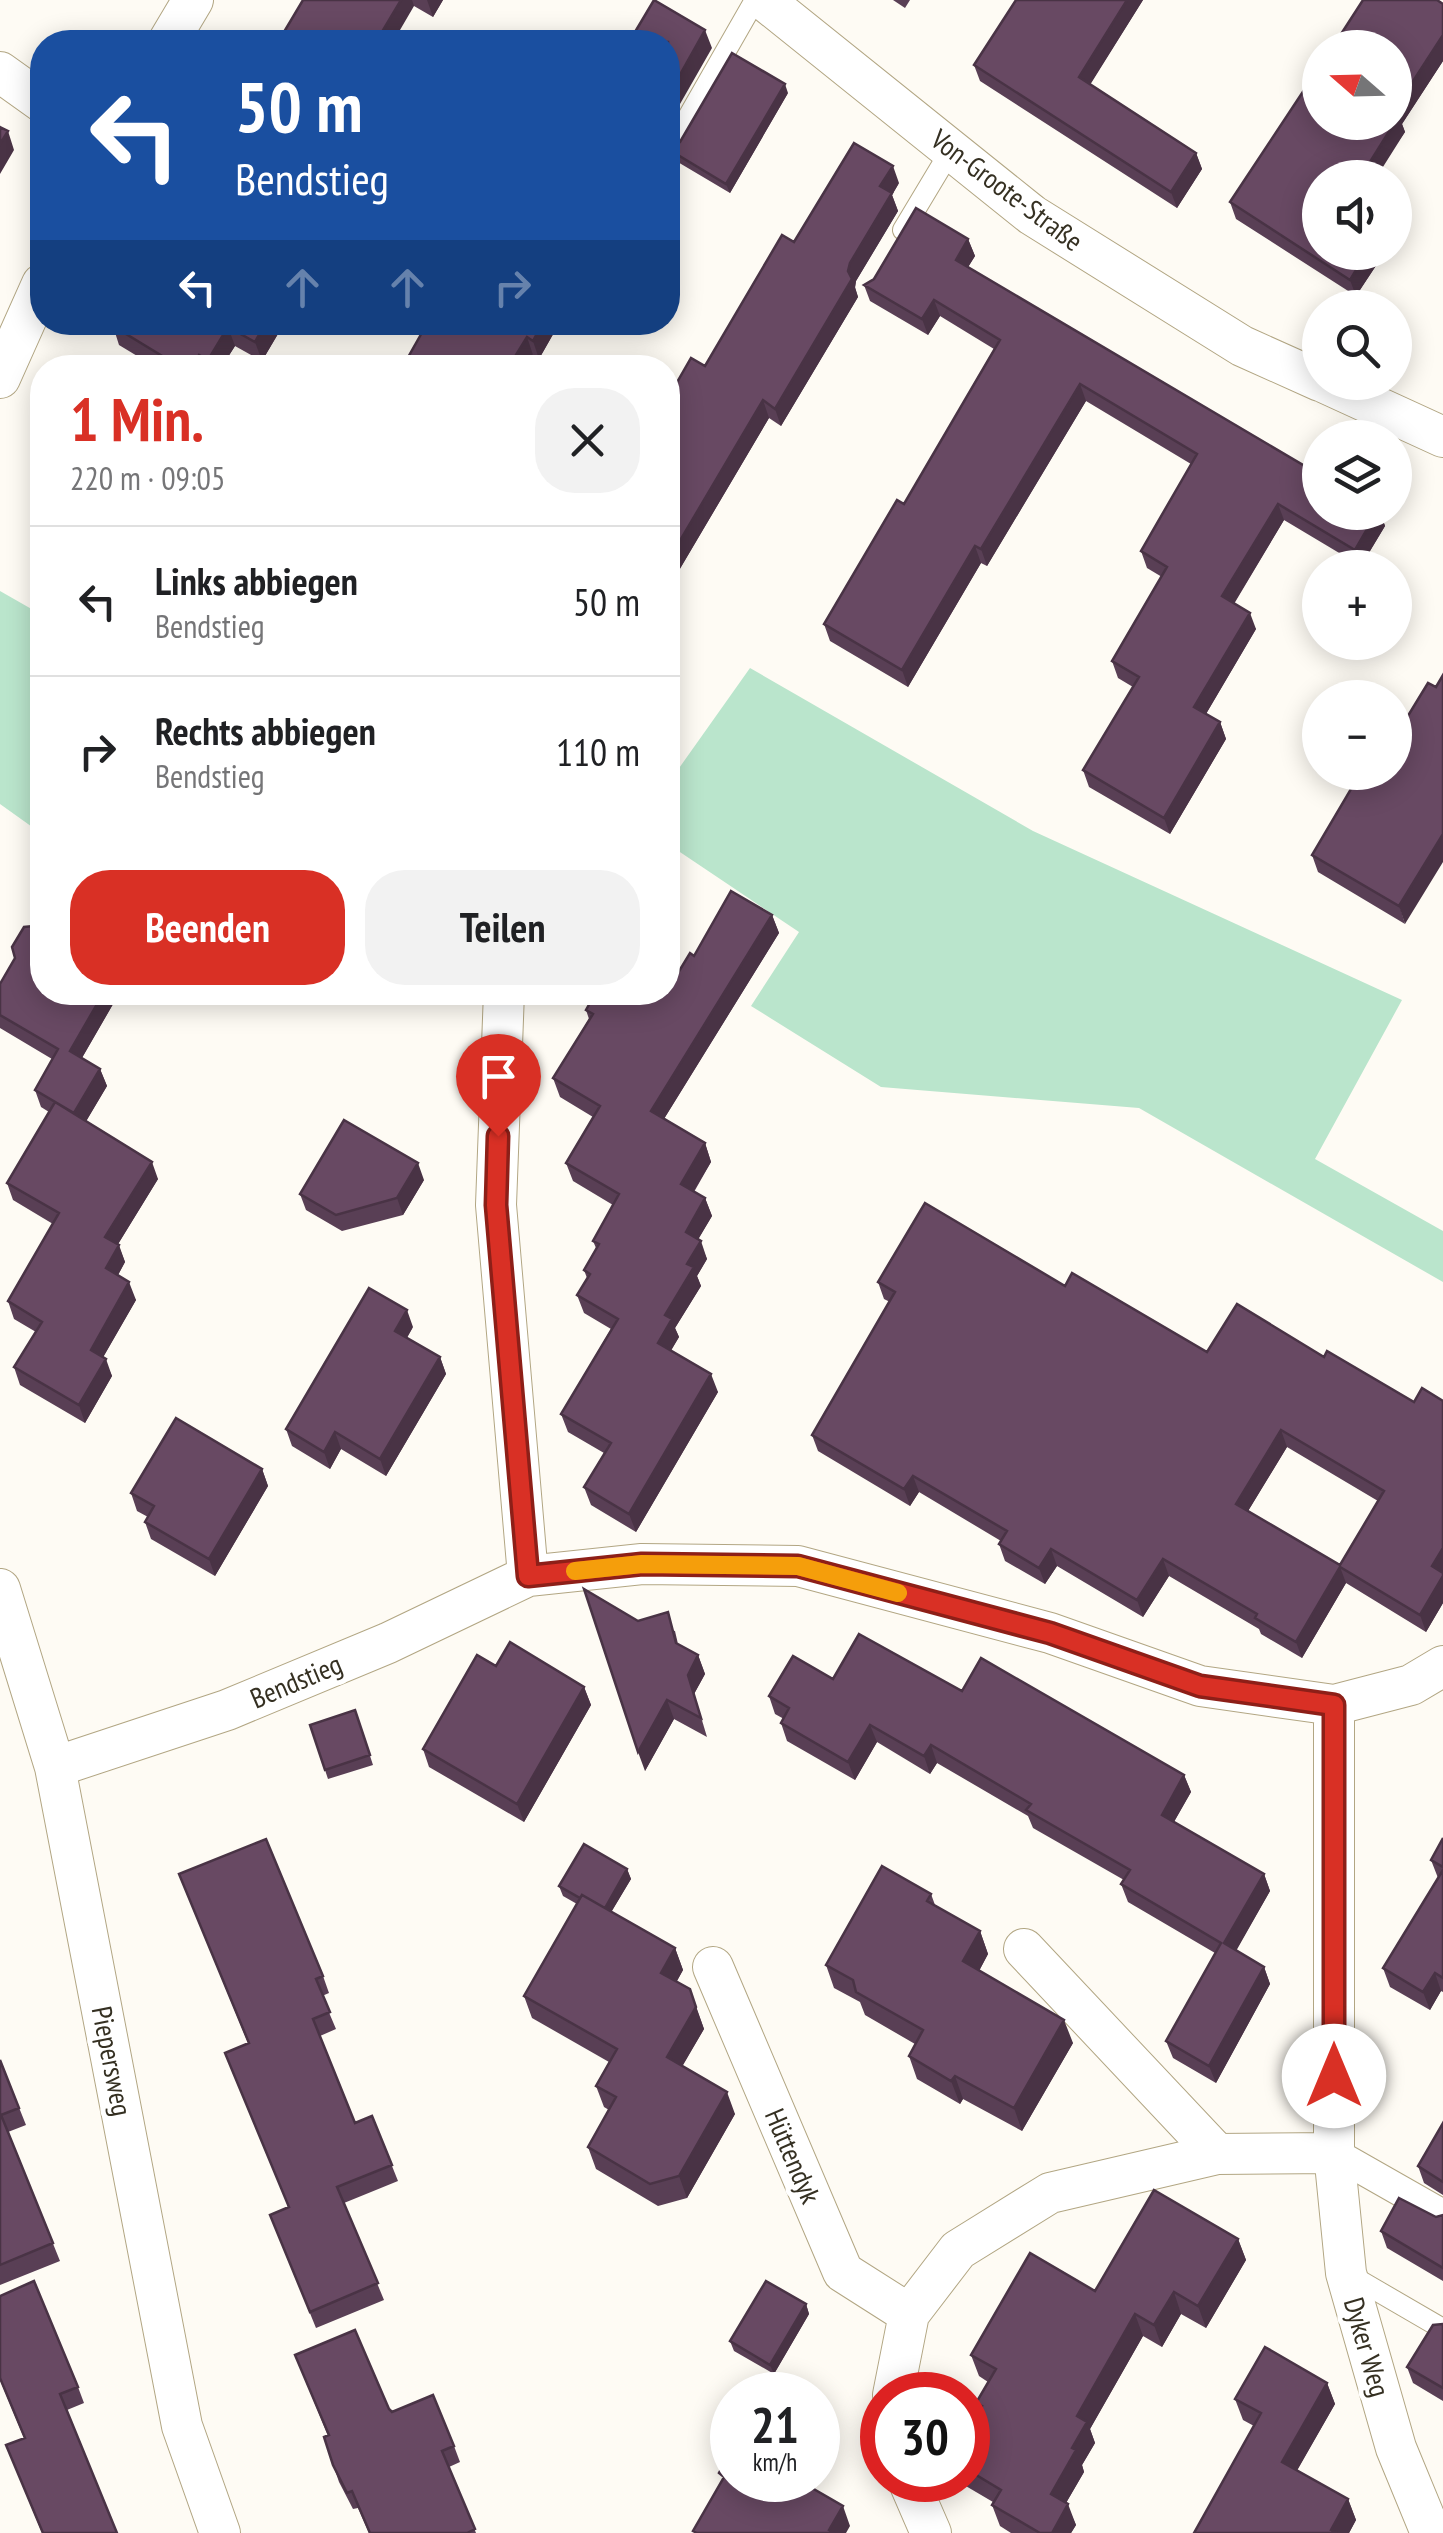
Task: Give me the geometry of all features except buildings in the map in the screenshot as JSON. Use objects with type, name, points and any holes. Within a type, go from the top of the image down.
[{"type":"street","points":[[175,30],[194,0]]},
{"type":"street","name":"Von-Groote-Straße","points":[[764,0],[1032,215],[1242,346],[1302,373]]},
{"type":"street","points":[[0,72],[30,93]]},
{"type":"street","points":[[0,378],[30,311]]},
{"type":"street","name":"Von-Groote-Straße","points":[[1361,400],[1443,437]]},
{"type":"street","points":[[504,1005],[496,1205],[528,1576]]},
{"type":"street","name":"Bendstieg","points":[[55,1766],[227,1710],[388,1643],[528,1576],[642,1564],[798,1566],[1050,1633],[1200,1686],[1334,1705],[1411,1685],[1443,1666]]},
{"type":"street","name":"Piepersweg","points":[[0,1590],[55,1766],[182,2426],[220,2533]]},
{"type":"street","name":"Dyker Weg","points":[[1334,1705],[1334,2153],[1346,2273],[1396,2448],[1430,2533]]},
{"type":"street","points":[[1024,1949],[1216,2154]]},
{"type":"street","name":"Hüttendyk","points":[[712,1967],[843,2272],[909,2314]]},
{"type":"street","points":[[898,2372],[909,2314],[958,2250],[1050,2193],[1216,2154],[1334,2153],[1443,2215]]},
{"type":"street","points":[[918,2502],[931,2533]]},
{"type":"lane","points":[[680,131],[754,0]]},
{"type":"lane","points":[[896,242],[951,150]]},
{"type":"lane","points":[[1346,2273],[1443,2329]]},
{"type":"green space","points":[[0,591],[30,608],[30,825],[0,804]]},
{"type":"green space","points":[[750,668],[1033,831],[1402,1000],[1315,1159],[1443,1231],[1443,1282],[1139,1108],[881,1087],[751,1006],[799,932],[680,852],[680,767]]},
{"type":"slow traffic","points":[[575,1571],[642,1564],[798,1566],[898,1593]]},
{"type":"route","points":[[498,1136],[496,1205],[528,1576],[642,1564],[798,1566],[1050,1633],[1200,1686],[1334,1705],[1334,2076]]}]
